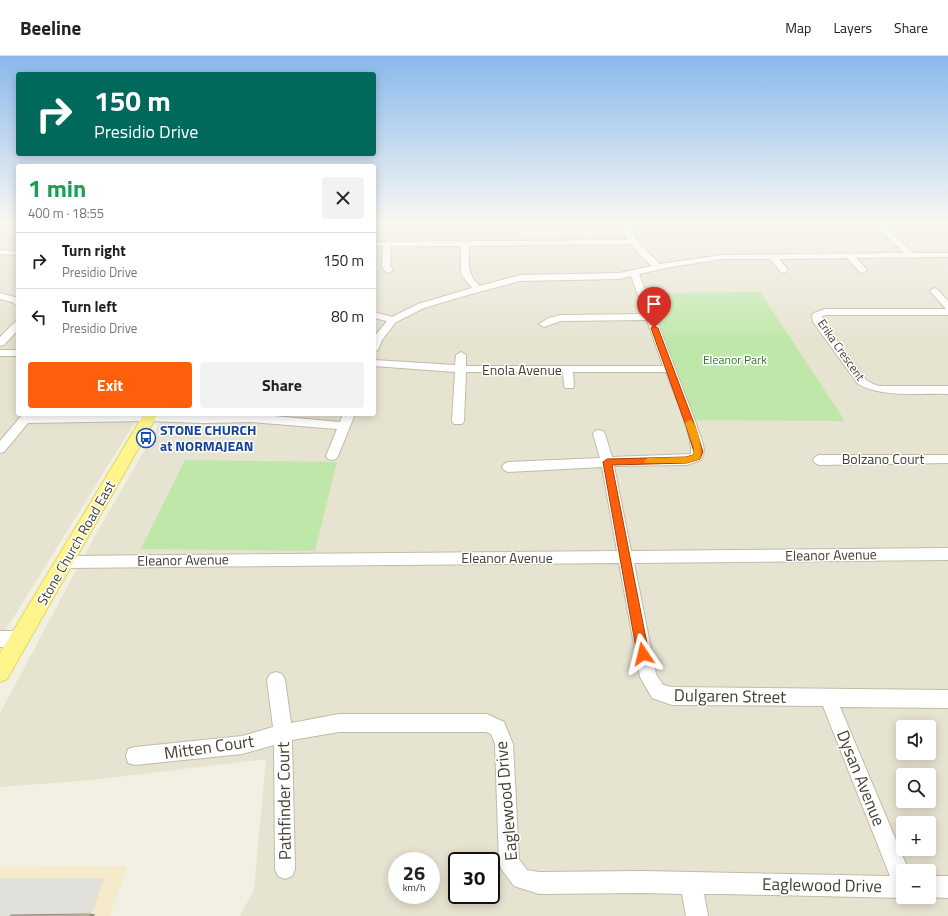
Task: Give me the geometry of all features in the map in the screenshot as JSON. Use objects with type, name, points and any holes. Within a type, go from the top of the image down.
[{"type":"main road","name":"Stone Church Road East","points":[[0,672],[150,416]]},
{"type":"street","points":[[386,262],[386,266],[389,270]]},
{"type":"street","points":[[465,262],[465,275],[470,283],[478,289]]},
{"type":"street","points":[[653,262],[659,267]]},
{"type":"street","points":[[376,344],[394,320],[421,306],[478,289],[525,278],[596,277],[634,273],[684,262]]},
{"type":"street","points":[[777,262],[784,270]]},
{"type":"street","points":[[856,262],[863,270]]},
{"type":"street","points":[[508,467],[687,460],[697,457],[698,448],[634,273]]},
{"type":"street","points":[[948,291],[934,292],[948,307]]},
{"type":"street","points":[[0,296],[16,301]]},
{"type":"street","name":"Erika Crescent","points":[[948,312],[825,312],[817,315],[818,322],[862,382],[879,389],[948,390]]},
{"type":"street","points":[[376,316],[394,320]]},
{"type":"street","points":[[544,324],[561,318],[650,317]]},
{"type":"street","points":[[0,343],[16,326]]},
{"type":"street","points":[[0,353],[16,353]]},
{"type":"street","points":[[458,421],[461,355]]},
{"type":"street","name":"Enola Avenue","points":[[376,363],[461,369],[670,369]]},
{"type":"street","points":[[568,370],[569,386]]},
{"type":"street","points":[[0,449],[27,417],[150,416],[204,419],[251,418],[344,426]]},
{"type":"street","points":[[332,456],[348,416]]},
{"type":"street","name":"Dulgaren Street","points":[[599,434],[607,462],[648,677],[658,692],[672,696],[948,699]]},
{"type":"street","name":"Bolzano Court","points":[[819,460],[948,459]]},
{"type":"street","name":"Eleanor Avenue","points":[[65,562],[179,559],[626,558],[948,554]]},
{"type":"street","points":[[0,639],[20,639]]},
{"type":"street","points":[[276,680],[283,733]]},
{"type":"street","name":"Dysan Avenue","points":[[828,698],[896,864]]},
{"type":"street","name":"Eaglewood Drive","points":[[283,733],[338,722],[487,723],[498,728],[504,744],[509,863],[521,879],[539,883],[642,882],[896,887]]},
{"type":"street","name":"Mitten Court","points":[[134,756],[242,745],[283,733]]},
{"type":"street","name":"Pathfinder Court","points":[[283,733],[285,869]]},
{"type":"street","points":[[690,884],[697,916]]},
{"type":"street","points":[[936,887],[948,887]]},
{"type":"shaded area","points":[[0,262],[16,262],[16,416],[139,416],[0,639]]},
{"type":"shaded area","points":[[376,262],[948,262],[948,916],[240,916],[254,890],[266,759],[92,780],[0,787],[0,713],[86,552],[164,416],[376,416]]},
{"type":"shaded area","points":[[127,866],[110,916],[0,916],[0,867]]},
{"type":"shaded area","points":[[0,878],[104,878],[91,916],[0,916]]},
{"type":"green space","name":"Eleanor Park","points":[[760,292],[845,421],[695,420],[648,293]]},
{"type":"green space","points":[[185,460],[337,462],[315,551],[141,549]]},
{"type":"building","points":[[91,914],[90,916],[10,916],[11,915]]},
{"type":"slow traffic","points":[[648,461],[687,460],[697,457],[698,448],[690,423]]},
{"type":"place","name":"STONE CHURCH at NORMAJEAN","points":[[146,438]]},
{"type":"route","points":[[643,654],[607,462],[687,460],[697,457],[698,452],[691,426],[654,328]]}]
